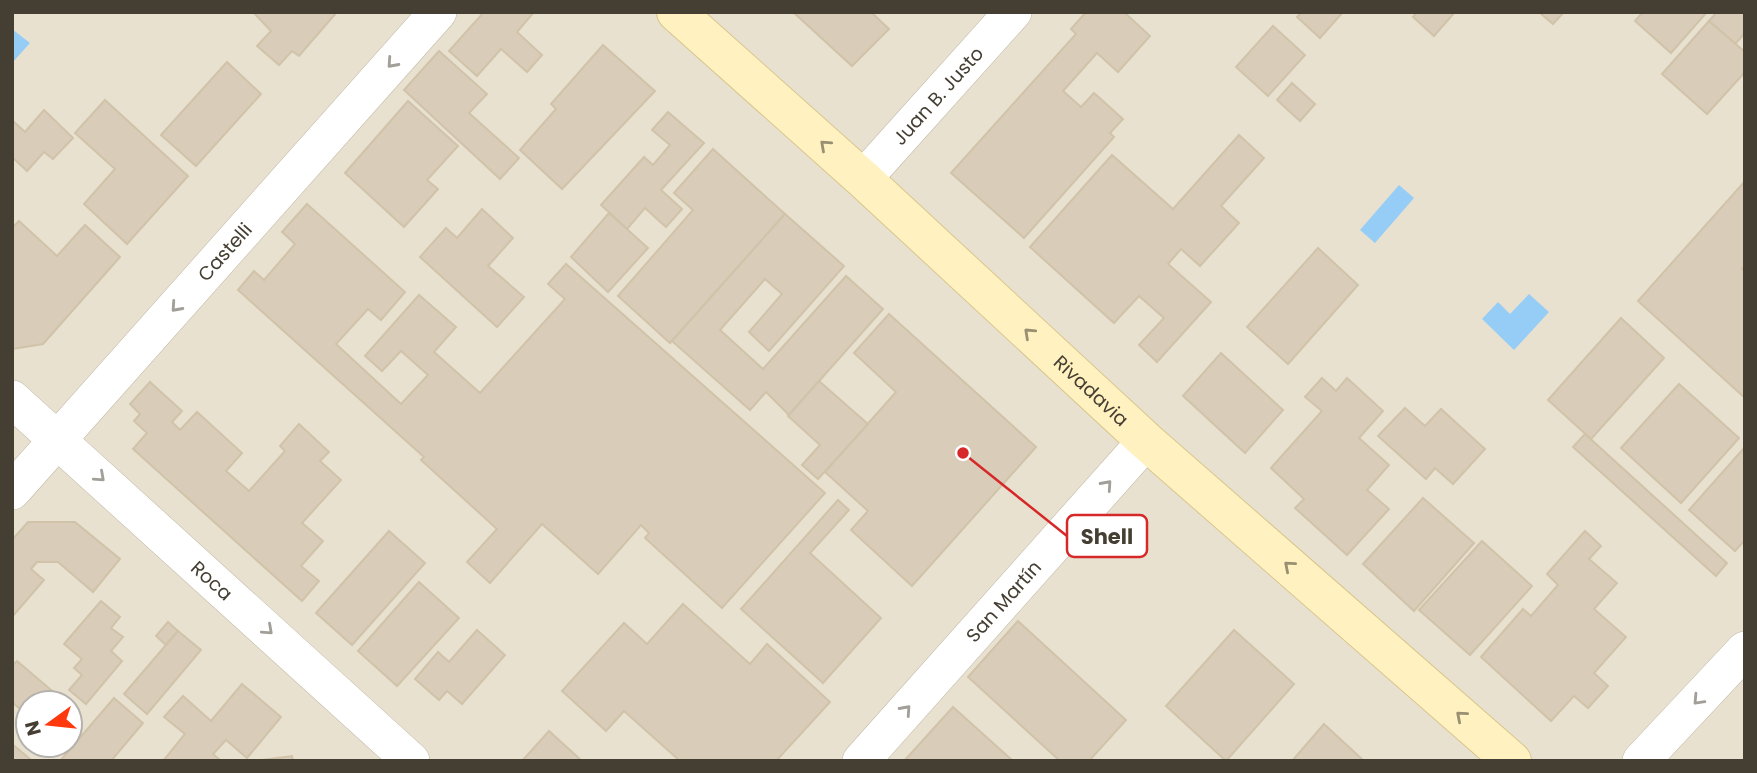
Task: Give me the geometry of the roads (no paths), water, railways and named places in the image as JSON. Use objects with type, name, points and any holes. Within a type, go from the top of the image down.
[{"type":"street","name":"Castelli","points":[[12,491],[438,12]]},
{"type":"street","name":"Rivadavia","points":[[676,12],[863,179],[1146,442],[1512,761]]},
{"type":"street","name":"Juan B. Justo","points":[[863,179],[1013,12]]},
{"type":"street","name":"Roca","points":[[12,399],[411,761]]},
{"type":"street","name":"San Martín","points":[[861,761],[1146,442]]},
{"type":"street","points":[[1641,761],[1745,650]]},
{"type":"water","points":[[12,29],[30,43],[12,63]]},
{"type":"water","points":[[1399,185],[1414,198],[1375,243],[1360,230]]},
{"type":"water","points":[[1529,294],[1549,312],[1514,350],[1482,319],[1498,302],[1510,314]]},
{"type":"place","name":"Shell","points":[[963,453]]}]
